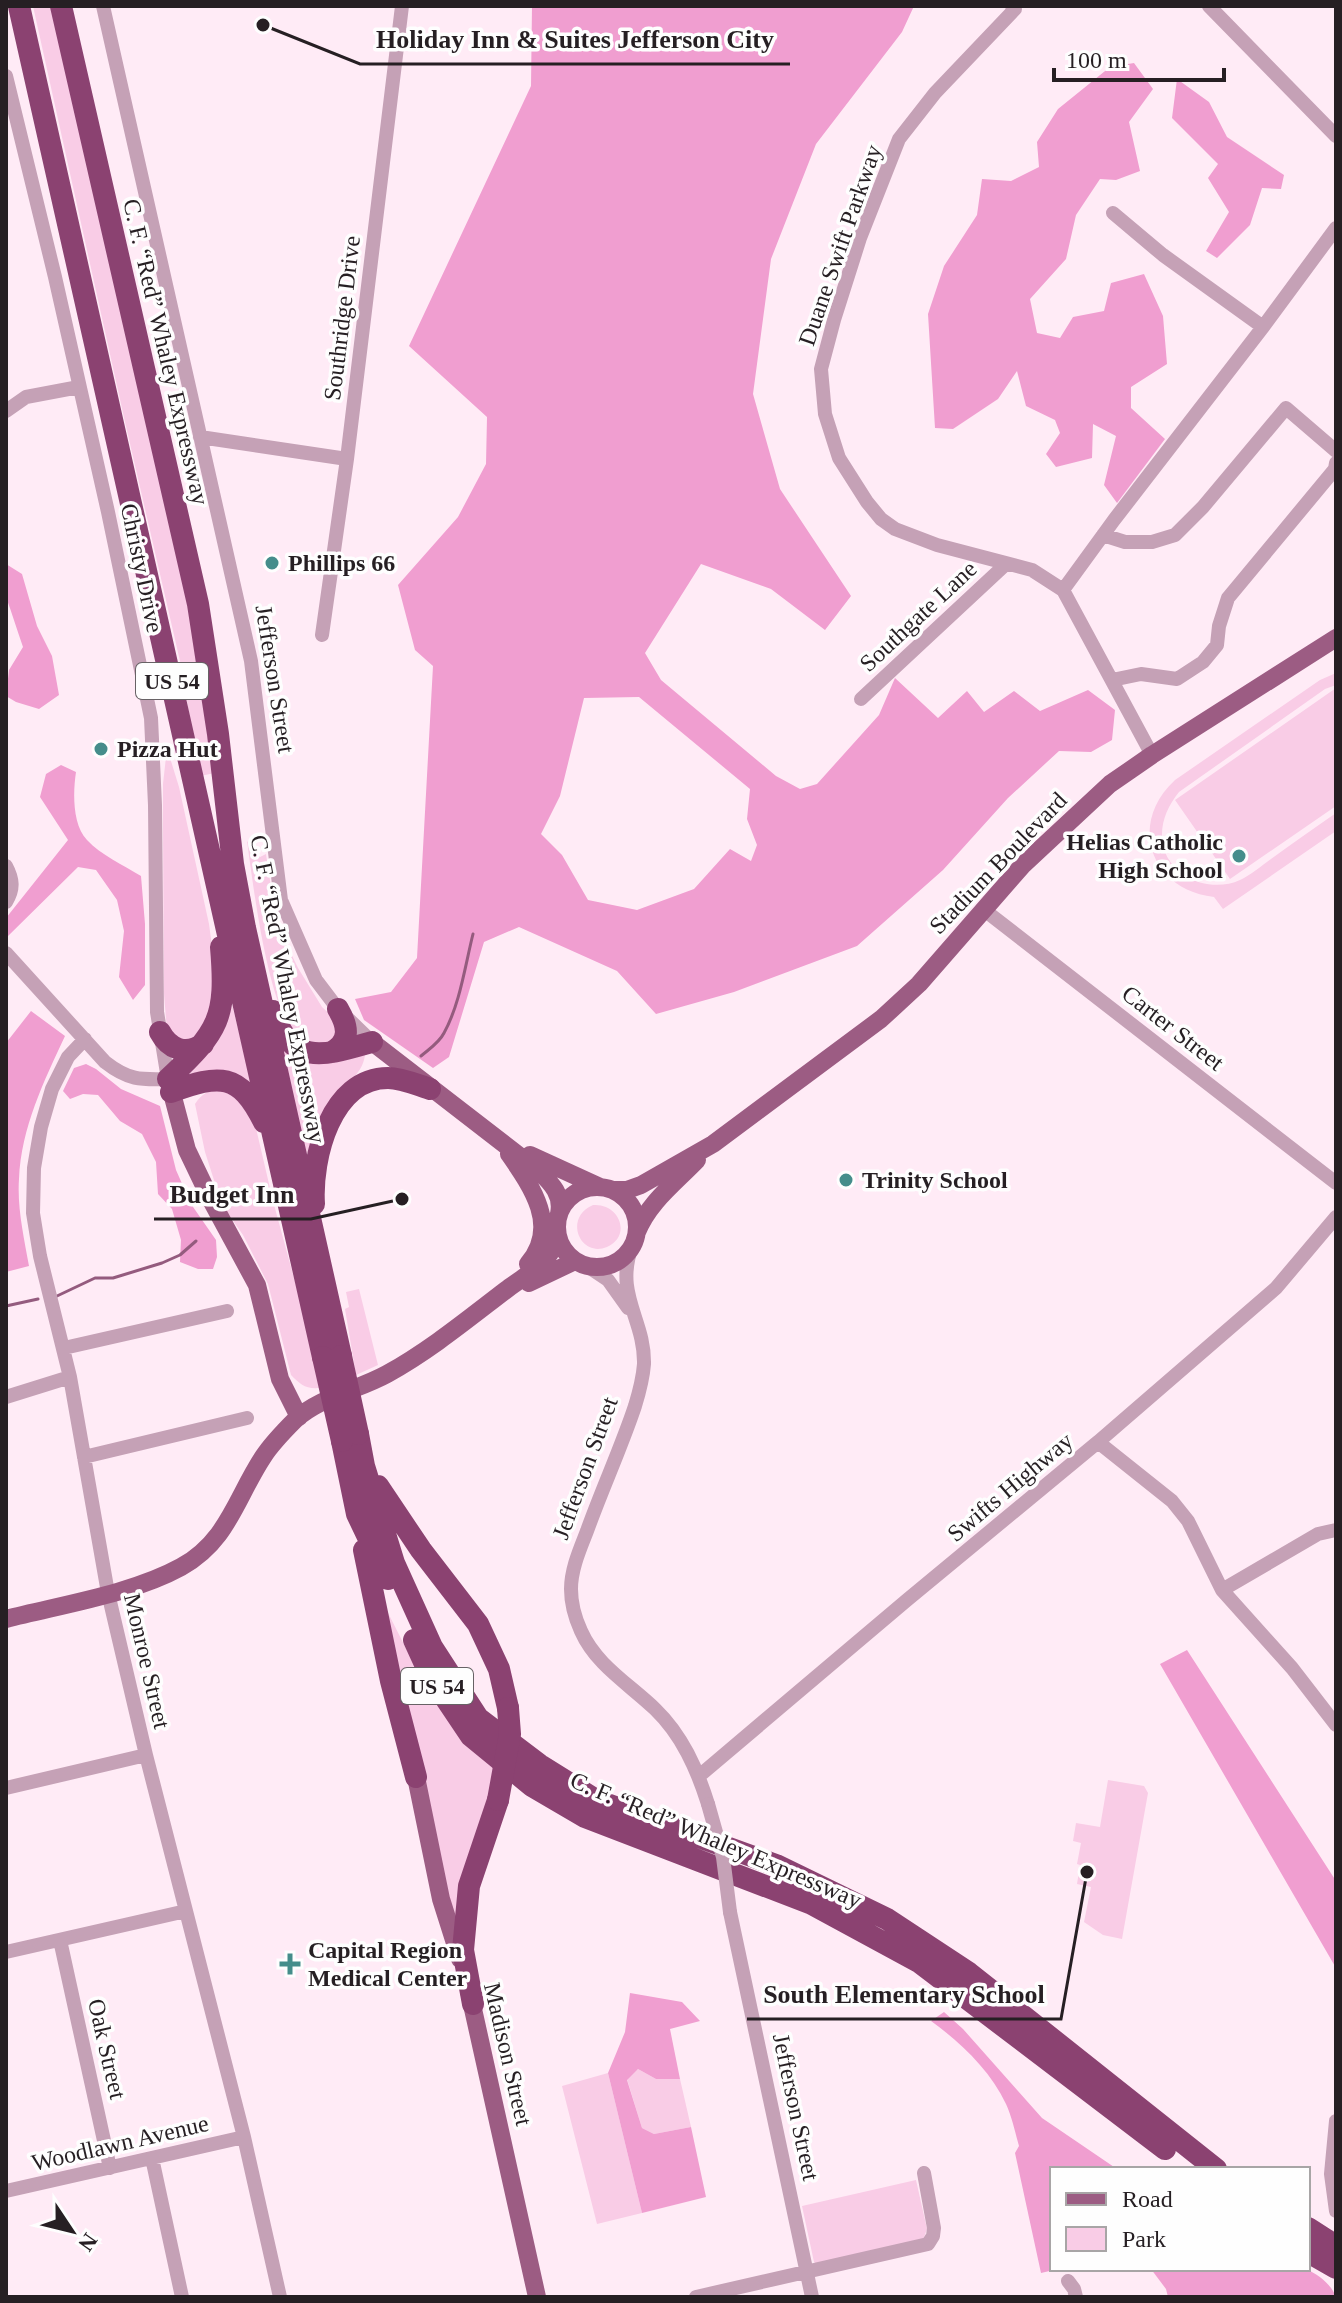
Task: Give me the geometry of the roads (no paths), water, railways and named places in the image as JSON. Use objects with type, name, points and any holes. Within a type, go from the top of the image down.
[{"type":"highway","name":"C. F. “Red” Whaley Expressway","points":[[19,6],[276,1146],[332,1357],[350,1438],[357,1514],[430,1675],[471,1736],[532,1786],[585,1817],[812,1904],[919,1962],[1188,2167]]},
{"type":"highway","name":"C. F. “Red” Whaley Expressway","points":[[61,6],[198,604],[218,734],[233,864],[318,1257],[332,1357]]},
{"type":"highway","points":[[170,1085],[207,1041],[222,1003],[223,971],[214,870]]},
{"type":"highway","points":[[245,928],[277,1023],[283,1036],[294,1046],[317,1055],[374,1044],[369,1065],[332,1117],[317,1159],[314,1194],[318,1257]]},
{"type":"highway","points":[[332,1052],[339,1048],[346,1032],[338,1009]]},
{"type":"highway","points":[[160,1032],[165,1041],[180,1050],[189,1051],[207,1041]]},
{"type":"highway","points":[[350,1092],[368,1082],[389,1078],[430,1089]]},
{"type":"highway","points":[[170,1085],[211,1079],[230,1082],[250,1098],[276,1146]]},
{"type":"highway","name":"C. F. “Red” Whaley Expressway","points":[[350,1438],[364,1466],[394,1563],[432,1647],[478,1718],[540,1765],[596,1800],[776,1865],[887,1919],[969,1973],[1213,2167]]},
{"type":"highway","points":[[364,1466],[421,1550],[478,1624],[499,1669],[508,1708],[510,1734],[506,1764],[498,1800],[469,1886],[463,1950],[473,2004]]},
{"type":"highway","points":[[357,1514],[391,1681],[416,1777]]},
{"type":"highway","points":[[1310,2229],[1336,2246]]},
{"type":"highway","points":[[1310,2253],[1336,2268]]},
{"type":"main road","name":"Stadium Boulevard","points":[[713,1144],[881,1019],[919,984],[1022,866],[1110,784],[1336,638]]},
{"type":"main road","name":"Jefferson Street","points":[[374,1044],[499,1139]]},
{"type":"main road","points":[[170,1085],[187,1150],[257,1285],[280,1379],[299,1417]]},
{"type":"main road","points":[[499,1139],[573,1176],[624,1197],[637,1220],[634,1240]]},
{"type":"main road","points":[[6,1619],[108,1593],[181,1567],[214,1540],[231,1519],[262,1459],[299,1417],[322,1402],[377,1379],[417,1356],[543,1262],[554,1248],[561,1204],[559,1196],[550,1182],[499,1139]]},
{"type":"main road","points":[[499,1139],[533,1188],[543,1234],[534,1258],[506,1290]]},
{"type":"main road","points":[[713,1144],[654,1202],[643,1216],[624,1256],[613,1264],[600,1267],[581,1263],[565,1252],[559,1240],[558,1220],[565,1202],[575,1193],[587,1188],[627,1190],[713,1144]]},
{"type":"main road","points":[[488,1304],[581,1263]]},
{"type":"main road","name":"Madison Street","points":[[416,1777],[441,1899],[473,2004],[537,2297]]},
{"type":"street","name":"Jefferson Street","points":[[103,6],[251,661],[281,900],[316,980],[338,1009],[374,1044]]},
{"type":"street","name":"Southridge Drive","points":[[322,635],[347,459],[402,6]]},
{"type":"street","points":[[1209,6],[1336,136]]},
{"type":"street","name":"Duane Swift Parkway","points":[[1015,7],[935,93],[899,139],[860,238],[821,369],[825,414],[839,458],[881,519],[895,529],[937,545],[1032,570],[1063,590]]},
{"type":"street","name":"Christy Drive","points":[[6,76],[55,277],[151,718],[157,1012],[170,1085]]},
{"type":"street","points":[[1113,213],[1163,255],[1263,327]]},
{"type":"street","points":[[1152,755],[1063,590],[1336,228]]},
{"type":"street","points":[[6,411],[26,397],[79,387]]},
{"type":"street","points":[[1103,535],[1125,542],[1152,542],[1175,535],[1203,507],[1286,408],[1336,451]]},
{"type":"street","points":[[200,437],[347,459]]},
{"type":"street","points":[[1112,680],[1141,674],[1177,679],[1203,662],[1217,645],[1228,598],[1335,469],[1336,463]]},
{"type":"street","name":"Southgate Lane","points":[[861,699],[1006,564]]},
{"type":"street","points":[[6,866],[12,883],[6,902]]},
{"type":"street","name":"Carter Street","points":[[983,909],[1336,1183]]},
{"type":"street","points":[[6,953],[105,1062],[128,1077],[170,1085]]},
{"type":"street","name":"Monroe Street","points":[[85,1039],[68,1057],[52,1089],[34,1168],[33,1213],[40,1256],[70,1377],[108,1593],[146,1755],[244,2137],[280,2297]]},
{"type":"street","name":"Swifts Highway","points":[[699,1776],[1098,1442],[1276,1288],[1336,1217]]},
{"type":"street","name":"Jefferson Street","points":[[634,1240],[625,1281],[644,1365],[634,1407],[574,1570],[571,1590],[574,1612],[581,1632],[599,1660],[657,1711],[681,1741],[699,1776],[723,1857],[730,1912],[812,2297]]},
{"type":"street","points":[[581,1263],[608,1280],[635,1318]]},
{"type":"street","points":[[64,1348],[227,1311]]},
{"type":"street","points":[[6,1397],[70,1377]]},
{"type":"street","points":[[84,1457],[247,1418]]},
{"type":"street","points":[[1098,1442],[1172,1501],[1188,1521],[1222,1590],[1292,1668],[1336,1725]]},
{"type":"street","points":[[1222,1590],[1318,1534],[1336,1530]]},
{"type":"street","points":[[6,1788],[146,1755]]},
{"type":"street","points":[[6,1952],[186,1911]]},
{"type":"street","name":"Oak Street","points":[[60,1940],[110,2168]]},
{"type":"street","points":[[1336,2121],[1331,2174],[1336,2211]]},
{"type":"street","name":"Woodlawn Avenue","points":[[6,2191],[244,2137]]},
{"type":"street","points":[[152,2158],[182,2297]]},
{"type":"street","points":[[696,2297],[928,2244],[934,2228],[924,2173]]},
{"type":"street","points":[[1068,2281],[1076,2297]]},
{"type":"waterway","points":[[421,1056],[439,1040],[450,1022],[473,934]]},
{"type":"waterway","points":[[57,1296],[95,1278],[113,1278],[162,1263],[180,1255],[196,1241]]},
{"type":"waterway","points":[[6,1306],[38,1299]]},
{"type":"place","name":"Holiday Inn & Suites Jefferson City","points":[[263,25]]},
{"type":"place","name":"Phillips 66","points":[[272,563]]},
{"type":"place","name":"Pizza Hut","points":[[101,749]]},
{"type":"place","name":"Helias Catholic High School","points":[[1239,856]]},
{"type":"place","name":"Trinity School","points":[[846,1180]]},
{"type":"place","name":"Budget Inn","points":[[402,1199]]},
{"type":"place","name":"South Elementary School","points":[[1087,1872]]},
{"type":"place","name":"Capital Region Medical Center","points":[[290,1964]]}]
